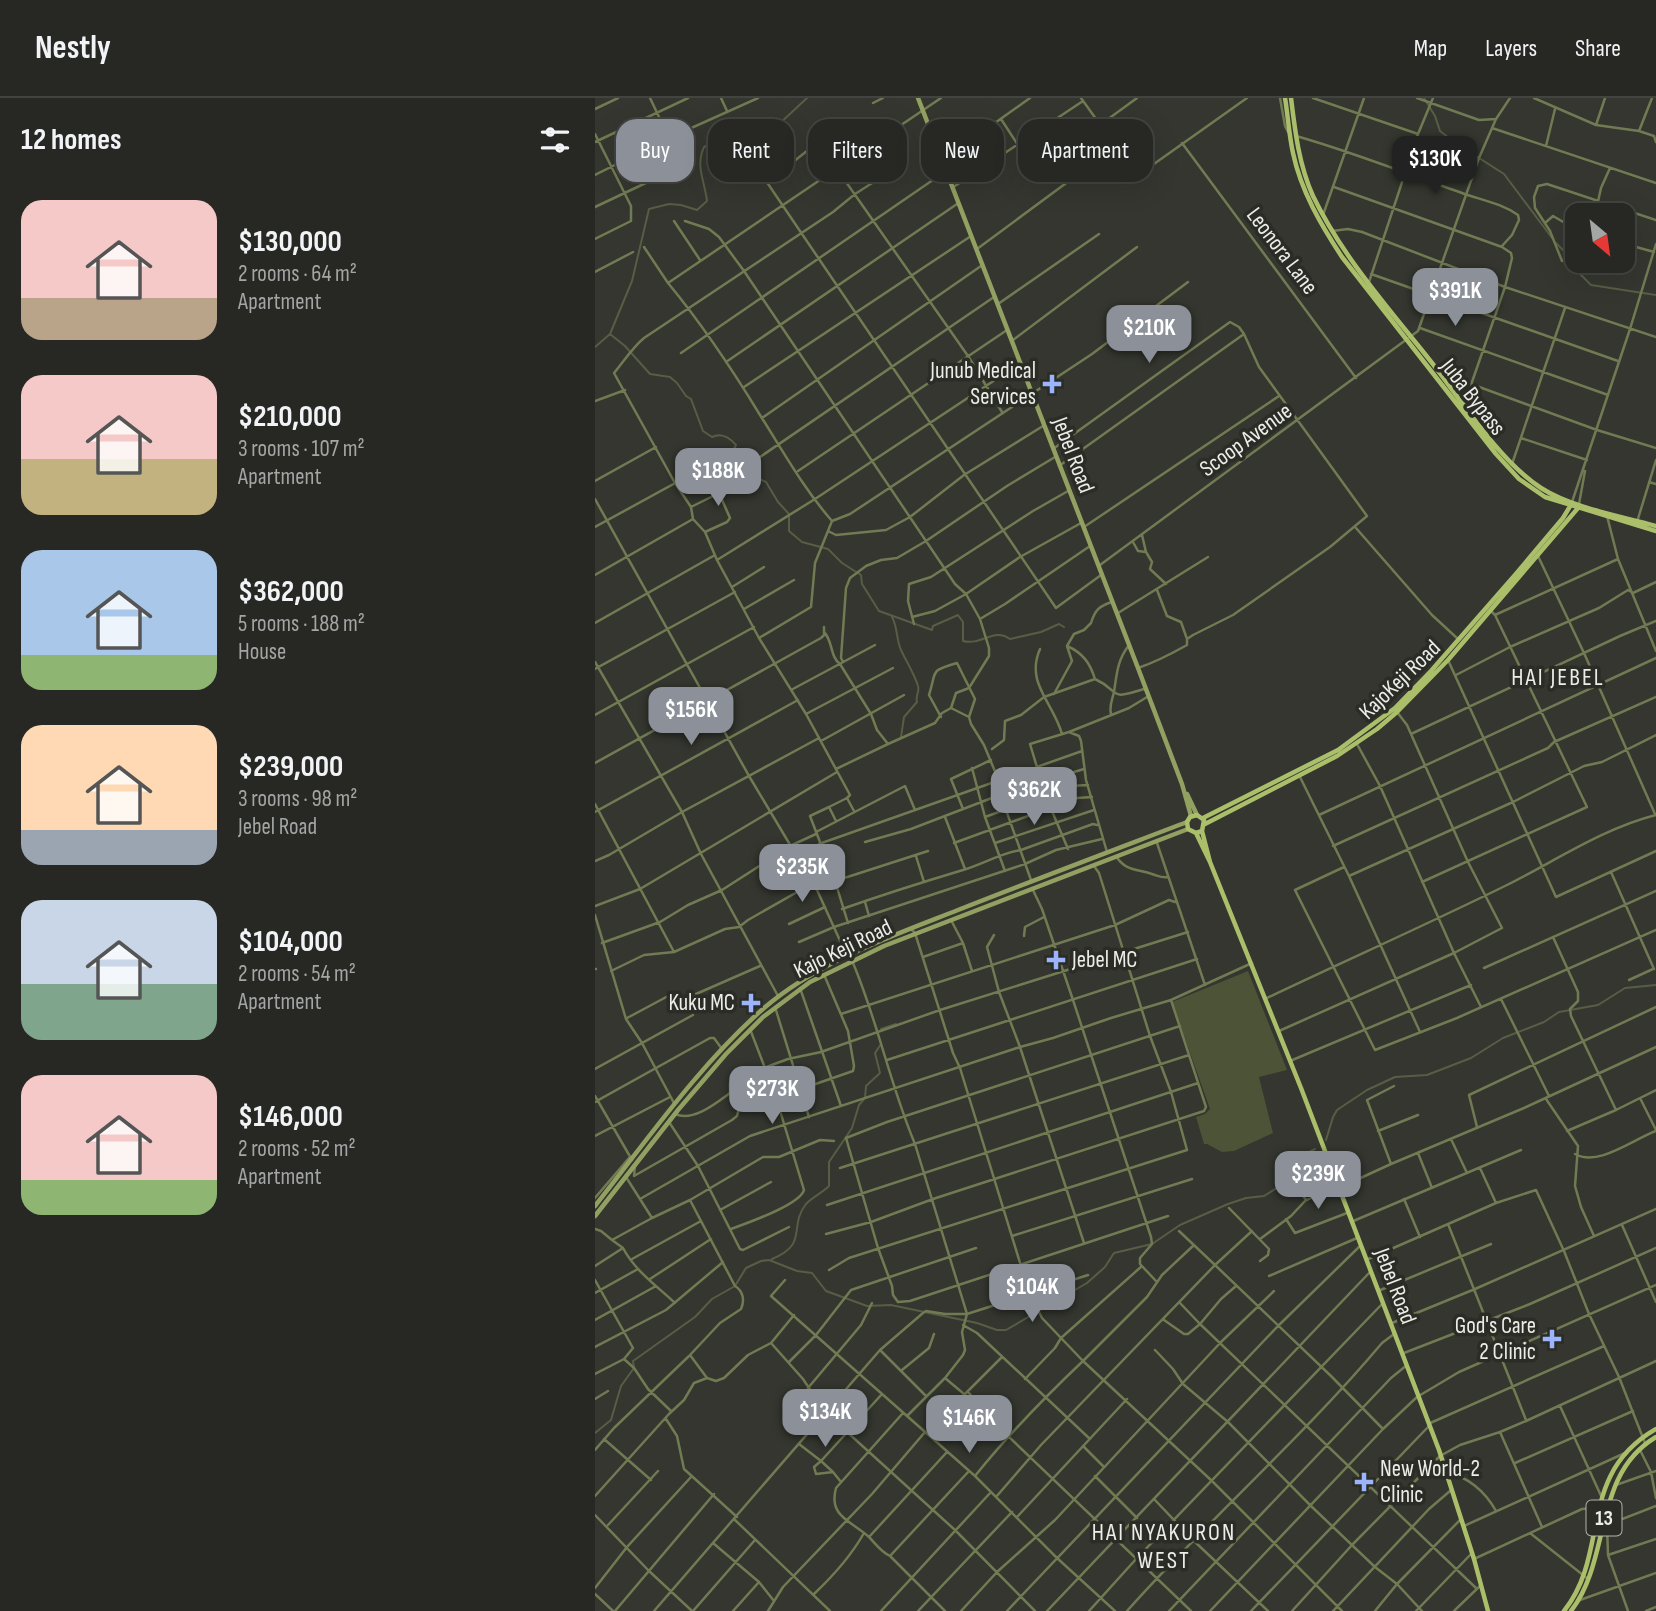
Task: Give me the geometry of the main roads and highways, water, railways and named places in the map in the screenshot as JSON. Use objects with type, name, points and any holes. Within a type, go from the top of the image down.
[{"type":"main road","name":"Jebel Road","points":[[918,98],[1194,815]]},
{"type":"main road","name":"Juba Bypass","points":[[1288,98],[1301,180],[1323,228],[1342,257],[1406,342],[1514,474],[1545,497],[1571,504]]},
{"type":"main road","name":"Juba Bypass","points":[[1293,135],[1309,186],[1323,215],[1369,282],[1512,464],[1539,487],[1571,504]]},
{"type":"main road","points":[[1571,504],[1656,529]]},
{"type":"main road","name":"KajoKeji Road","points":[[1204,821],[1320,760],[1357,737],[1409,695],[1526,562],[1571,504]]},
{"type":"main road","points":[[1578,506],[1636,523]]},
{"type":"main road","name":"KajoKeji Road","points":[[1204,821],[1300,777],[1357,744],[1397,712],[1448,660],[1578,506]]},
{"type":"main road","points":[[1194,815],[1204,821],[1199,832],[1188,829],[1187,822],[1194,815]]},
{"type":"main road","name":"Kajo Keji Road","points":[[595,1216],[732,1043],[778,997],[797,984],[913,931],[1187,822]]},
{"type":"main road","name":"Kajo Keji Road","points":[[913,931],[951,920],[1188,829]]},
{"type":"main road","name":"Jebel Road","points":[[1199,832],[1395,1333],[1464,1526],[1478,1587],[1488,1611]]},
{"type":"main road","name":"Kajo Keji Road","points":[[595,1206],[631,1158],[722,1049],[800,988],[850,958]]},
{"type":"main road","points":[[1564,1611],[1585,1578],[1599,1507],[1612,1469],[1625,1453],[1656,1429]]},
{"type":"main road","name":"13","points":[[1571,1611],[1578,1601],[1605,1525],[1607,1507],[1622,1469],[1639,1449],[1656,1437]]},
{"type":"waterway","points":[[595,347],[610,334],[632,281],[649,209],[669,204],[697,210],[707,201],[700,167],[704,147],[722,138],[778,125],[807,98]]},
{"type":"waterway","points":[[1424,98],[1440,131],[1468,153]]},
{"type":"waterway","points":[[1479,158],[1504,174],[1552,238]]},
{"type":"waterway","points":[[1556,243],[1591,285],[1656,295]]},
{"type":"waterway","points":[[610,334],[625,346],[650,374],[670,377],[677,383],[691,399],[703,431],[712,437],[725,436],[736,445],[728,460],[732,467],[766,482],[789,514],[789,531],[802,542],[828,549],[842,563],[861,575],[862,584],[879,611],[932,630],[933,626],[958,615],[963,622],[963,641],[970,642],[998,635],[1010,639],[1041,632],[1059,624],[1064,627]]},
{"type":"waterway","points":[[892,617],[899,646],[918,688],[917,702],[904,717],[901,737]]},
{"type":"waterway","points":[[1326,1140],[1337,1110],[1367,1090],[1395,1077],[1427,1075],[1471,1058],[1503,1038],[1544,1022],[1559,1012],[1598,1005],[1625,988],[1656,985]]},
{"type":"waterway","points":[[881,1029],[896,1024]]},
{"type":"waterway","points":[[772,1259],[783,1253],[794,1241],[798,1220],[806,1204],[829,1186],[829,1162],[852,1128],[859,1105],[865,1098],[866,1086],[880,1073],[875,1053],[881,1044]]},
{"type":"waterway","points":[[595,1433],[611,1420],[621,1386],[634,1368],[633,1361],[695,1317],[712,1299],[735,1286],[746,1268],[761,1261],[769,1260],[797,1271],[812,1273],[826,1291],[867,1306],[891,1305],[1006,1330],[1087,1283],[1105,1267],[1114,1253],[1152,1244],[1180,1225],[1228,1204],[1264,1196],[1283,1184],[1305,1154],[1315,1149]]},
{"type":"place","name":"Junub Medical Services","points":[[1052,384]]},
{"type":"place","name":"Jebel MC","points":[[1056,960]]},
{"type":"place","name":"Kuku MC","points":[[751,1003]]},
{"type":"place","name":"God's Care 2 Clinic","points":[[1552,1339]]},
{"type":"place","name":"New World-2 Clinic","points":[[1364,1482]]},
{"type":"district","name":"HAI JEBEL","points":[[1558,677]]},
{"type":"district","name":"HAI NYAKURON WEST","points":[[1164,1546]]}]
